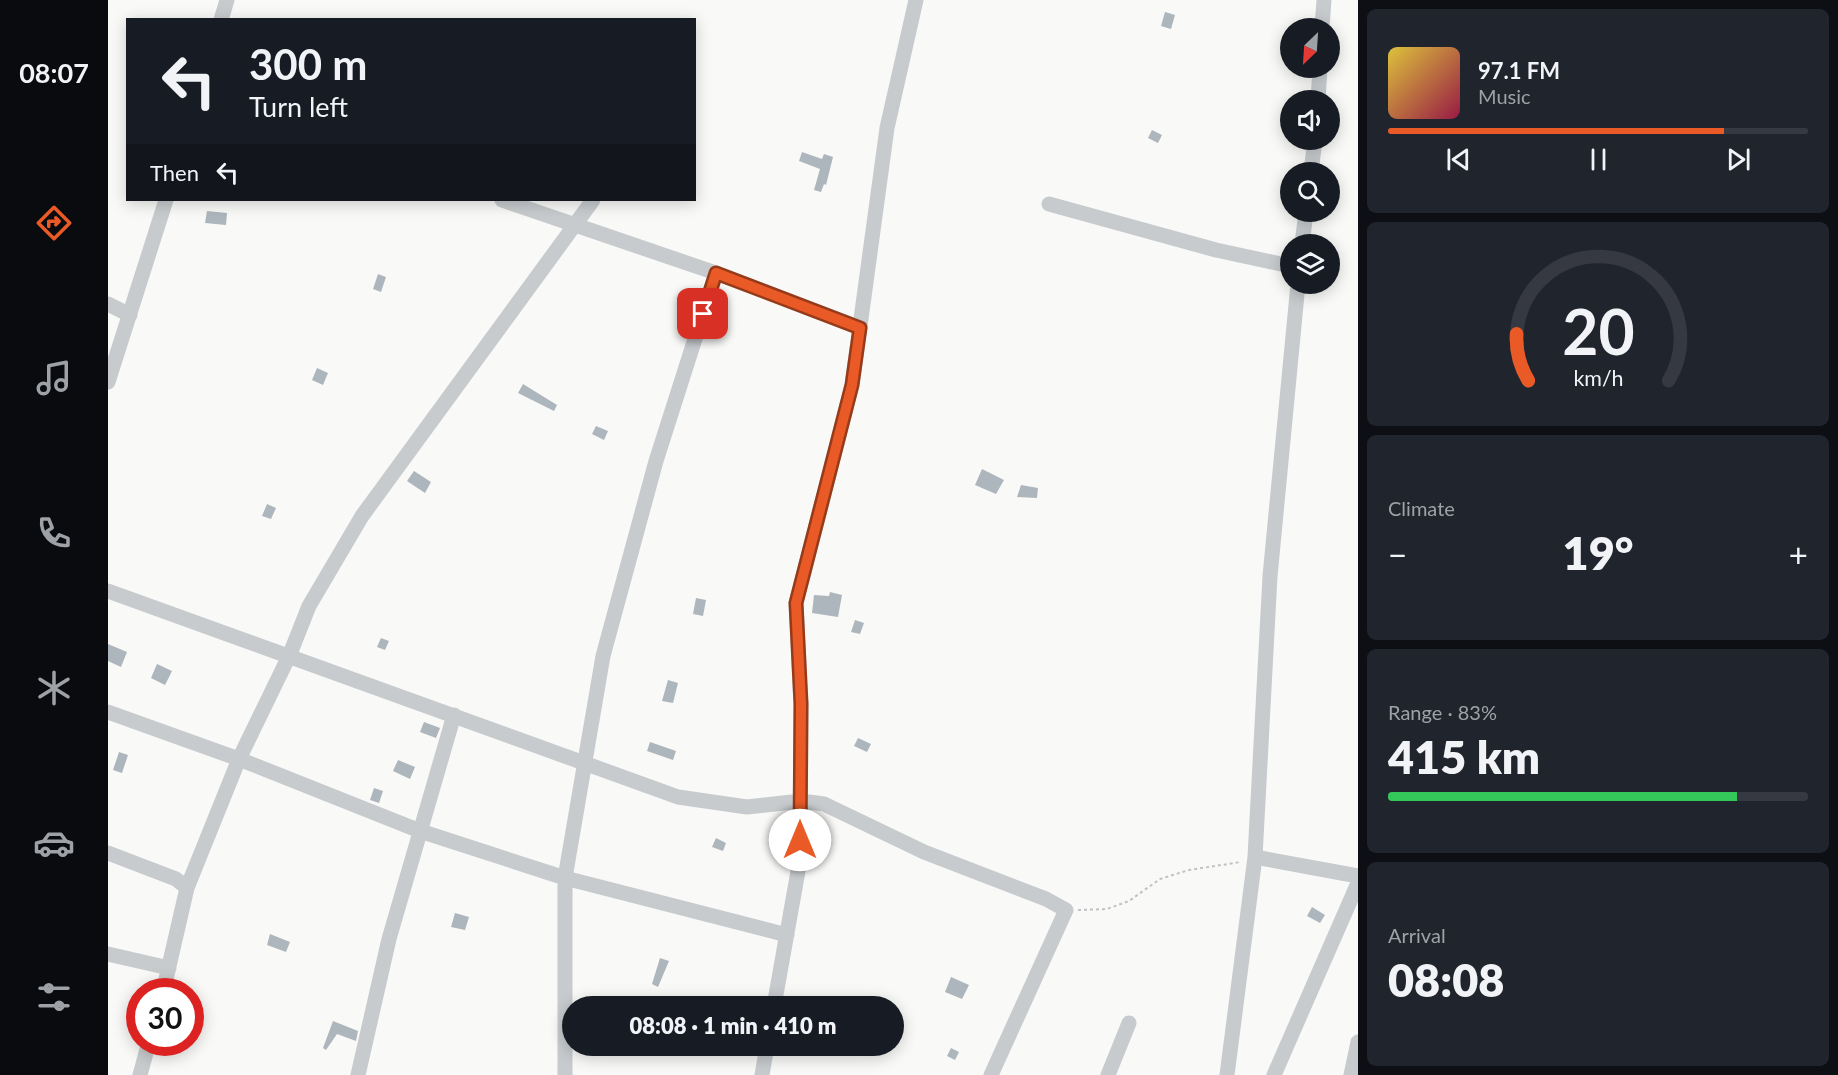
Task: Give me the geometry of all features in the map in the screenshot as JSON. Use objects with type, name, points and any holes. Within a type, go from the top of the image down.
[{"type":"street","points":[[222,18],[227,0]]},
{"type":"street","points":[[776,996],[800,860],[801,704],[796,603],[852,385],[887,128],[916,0]]},
{"type":"street","points":[[1323,18],[1324,0]]},
{"type":"street","points":[[108,382],[165,201]]},
{"type":"street","points":[[505,201],[716,273],[860,328]]},
{"type":"street","points":[[166,978],[187,888],[239,759],[290,654],[309,606],[362,516],[592,201]]},
{"type":"street","points":[[1049,204],[1216,250],[1280,264]]},
{"type":"street","points":[[565,1075],[565,878],[603,656],[656,461],[716,273]]},
{"type":"street","points":[[1227,1075],[1255,857],[1270,576],[1297,294]]},
{"type":"street","points":[[108,304],[130,315]]},
{"type":"street","points":[[108,591],[290,654],[678,797],[747,807],[801,801],[824,804],[924,852],[1046,899],[1066,910],[991,1075]]},
{"type":"street","points":[[108,712],[239,759],[420,831],[565,878],[787,935]]},
{"type":"street","points":[[358,1075],[389,939],[454,715]]},
{"type":"street","points":[[108,853],[176,879],[187,888]]},
{"type":"street","points":[[1255,857],[1358,876]]},
{"type":"street","points":[[1274,1075],[1358,883]]},
{"type":"street","points":[[108,954],[169,968]]},
{"type":"street","points":[[1108,1075],[1129,1023]]},
{"type":"street","points":[[1351,1075],[1358,1042]]},
{"type":"street","points":[[140,1075],[145,1056]]},
{"type":"street","points":[[762,1075],[765,1056]]},
{"type":"path","points":[[1066,910],[1107,909],[1129,901],[1160,879],[1189,870],[1229,865],[1255,857]]},
{"type":"building","points":[[1165,12],[1175,15],[1171,29],[1161,26]]},
{"type":"building","points":[[1152,130],[1162,135],[1158,143],[1148,138]]},
{"type":"building","points":[[802,152],[822,159],[824,154],[833,157],[826,185],[824,184],[821,192],[814,190],[820,169],[799,161]]},
{"type":"building","points":[[207,211],[227,213],[226,225],[205,223]]},
{"type":"building","points":[[378,274],[386,277],[381,292],[373,289]]},
{"type":"building","points":[[317,368],[328,373],[323,385],[312,380]]},
{"type":"building","points":[[523,384],[557,405],[554,411],[518,393]]},
{"type":"building","points":[[596,426],[608,431],[604,440],[592,434]]},
{"type":"building","points":[[982,469],[1004,480],[996,494],[975,485]]},
{"type":"building","points":[[414,471],[431,482],[425,493],[407,481]]},
{"type":"building","points":[[1021,485],[1038,488],[1037,498],[1017,497]]},
{"type":"building","points":[[267,504],[276,508],[271,519],[262,516]]},
{"type":"building","points":[[830,592],[842,595],[838,617],[812,613],[814,595],[829,596]]},
{"type":"building","points":[[696,598],[706,600],[703,616],[693,614]]},
{"type":"building","points":[[855,620],[864,623],[860,634],[851,632]]},
{"type":"building","points":[[381,638],[389,641],[385,650],[377,647]]},
{"type":"building","points":[[108,644],[127,652],[121,667],[108,661]]},
{"type":"building","points":[[157,664],[172,671],[165,685],[151,678]]},
{"type":"building","points":[[668,680],[678,683],[673,703],[662,701]]},
{"type":"building","points":[[424,722],[440,728],[436,738],[420,732]]},
{"type":"building","points":[[858,738],[871,744],[867,752],[854,746]]},
{"type":"building","points":[[650,742],[676,751],[673,760],[647,751]]},
{"type":"building","points":[[119,752],[128,755],[122,773],[113,770]]},
{"type":"building","points":[[398,760],[415,767],[410,779],[393,771]]},
{"type":"building","points":[[374,788],[383,791],[379,803],[370,800]]},
{"type":"building","points":[[716,838],[726,843],[723,851],[712,847]]},
{"type":"building","points":[[1312,907],[1325,915],[1320,923],[1307,916]]},
{"type":"building","points":[[455,913],[469,917],[465,930],[451,927]]},
{"type":"building","points":[[270,934],[290,942],[286,952],[267,945]]},
{"type":"building","points":[[660,958],[669,961],[658,987],[652,984]]},
{"type":"building","points":[[951,977],[969,985],[962,999],[945,992]]},
{"type":"building","points":[[333,1021],[358,1031],[356,1041],[337,1034],[326,1050],[323,1048]]},
{"type":"building","points":[[951,1048],[959,1052],[955,1060],[947,1056]]},
{"type":"route","points":[[703,314],[716,273],[860,328],[852,385],[796,603],[801,704],[800,840]]}]
